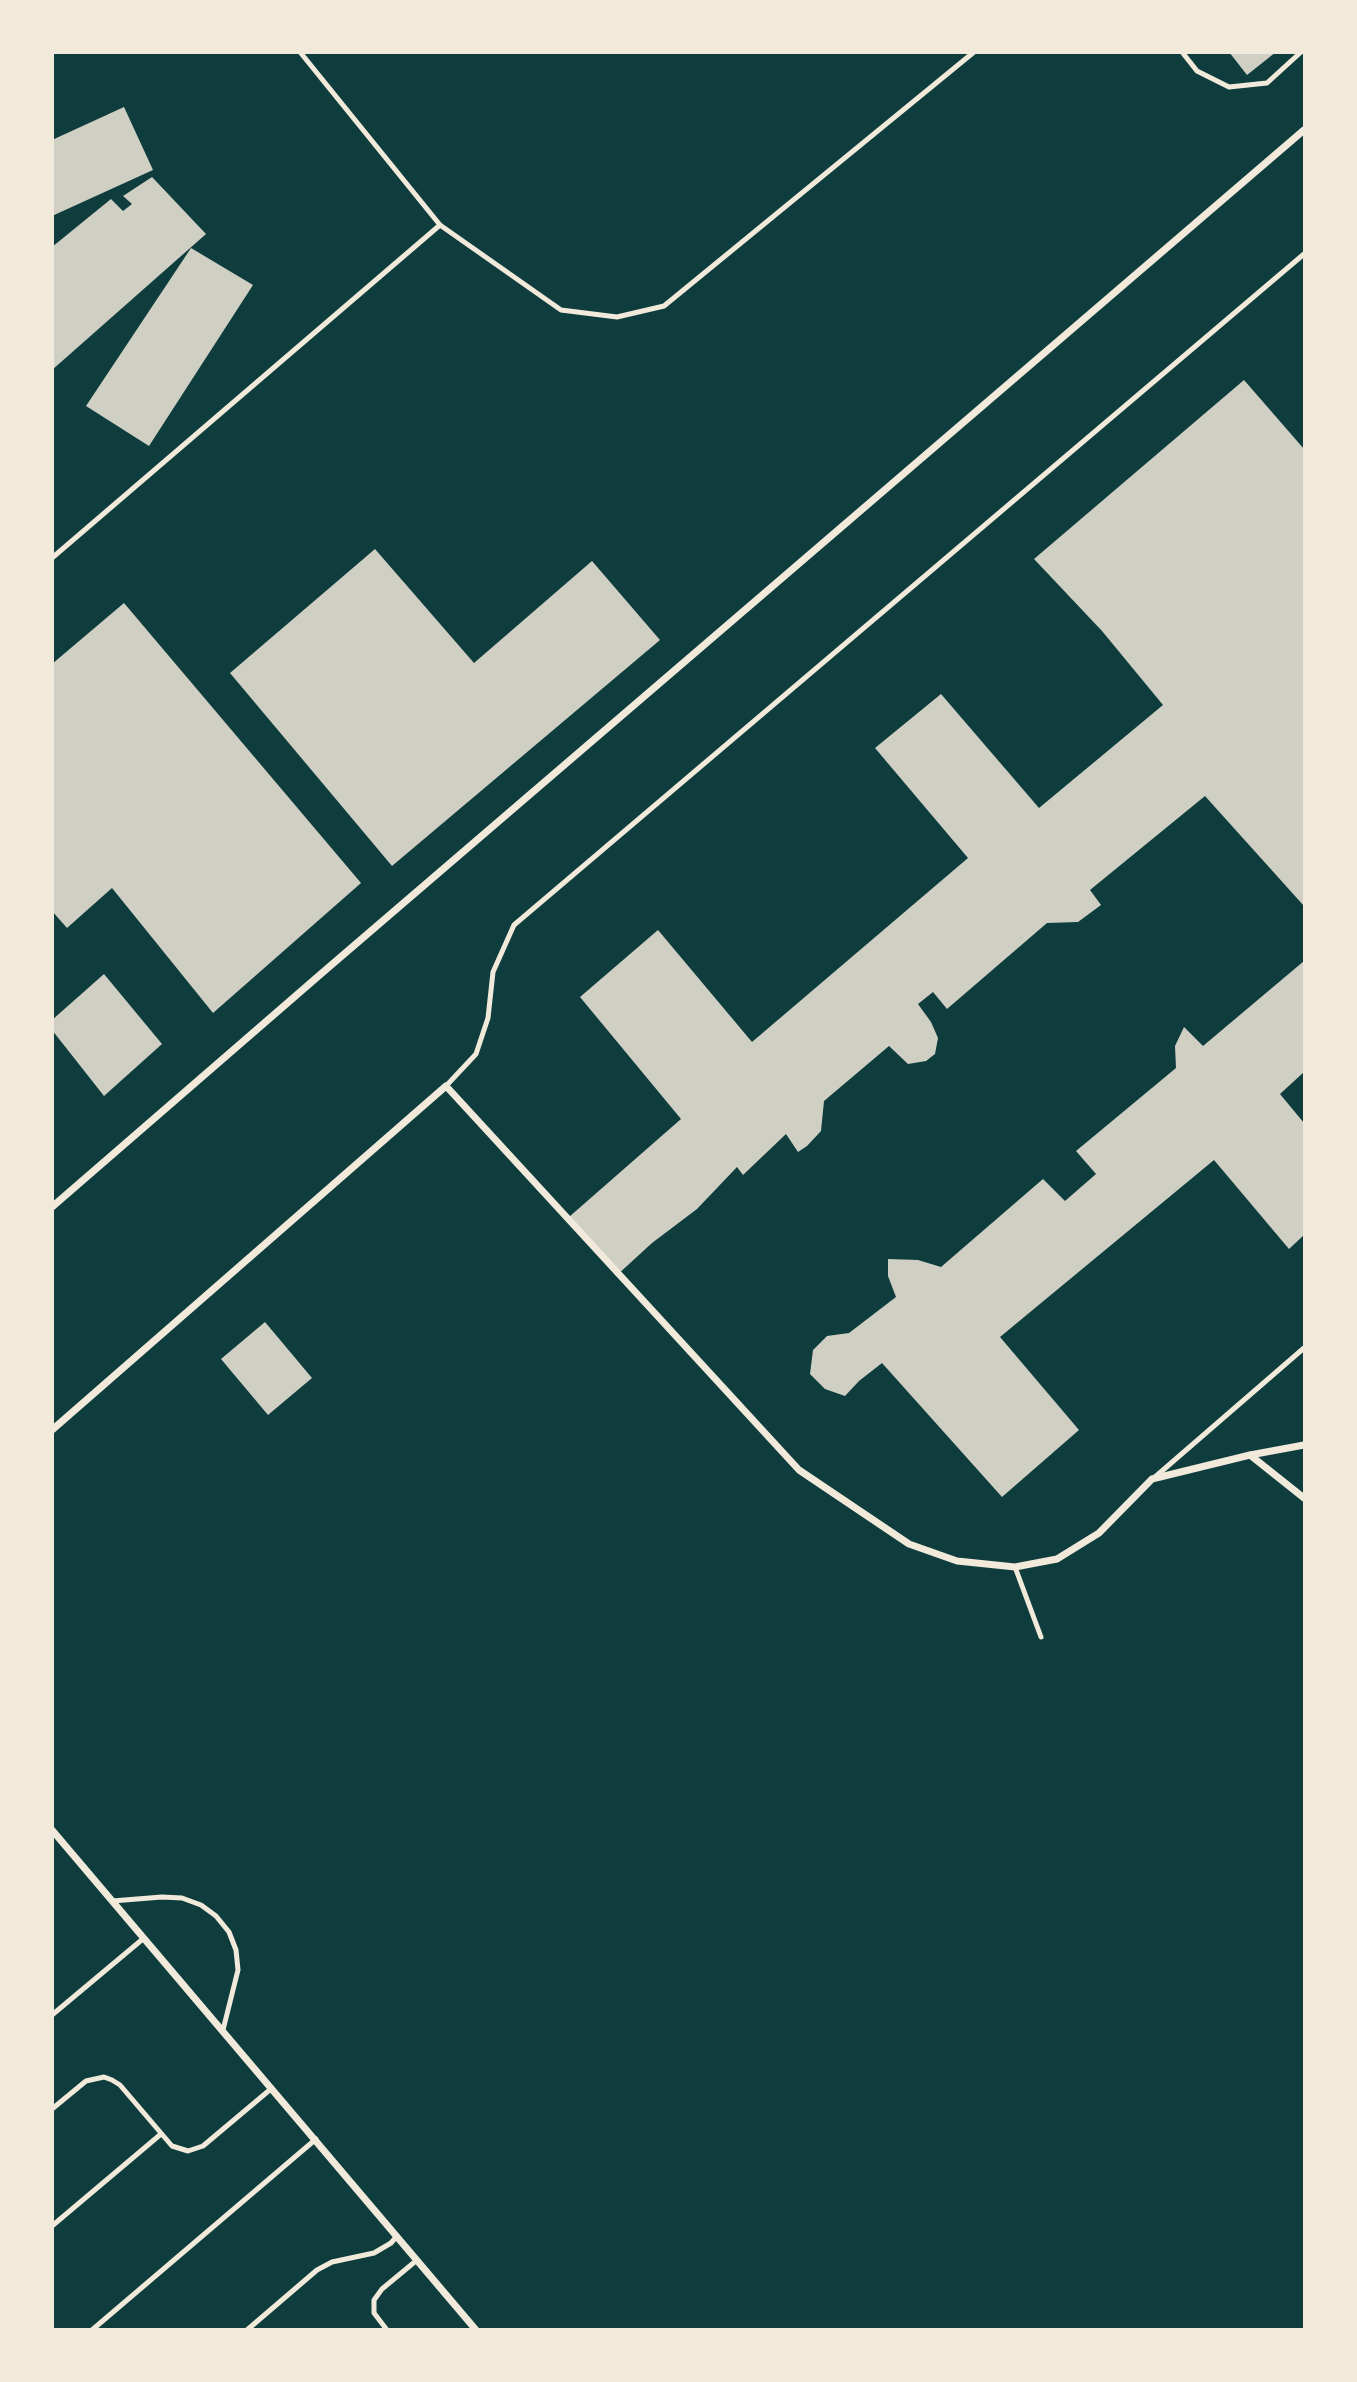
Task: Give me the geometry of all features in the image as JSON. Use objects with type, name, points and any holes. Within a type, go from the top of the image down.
[{"type":"street","points":[[52,1207],[1304,130]]},
{"type":"street","points":[[52,1430],[446,1086],[799,1470],[909,1544],[957,1561],[1015,1567],[1057,1559],[1099,1533],[1152,1479],[1304,1445]]},
{"type":"street","points":[[1250,1455],[1304,1498]]},
{"type":"street","points":[[52,1830],[476,2329]]},
{"type":"lane","points":[[300,52],[440,225],[561,310],[617,317],[664,306],[974,52]]},
{"type":"lane","points":[[1182,52],[1197,71],[1229,88],[1267,83],[1301,52]]},
{"type":"lane","points":[[52,558],[440,225]]},
{"type":"lane","points":[[446,1086],[476,1054],[488,1018],[493,972],[514,925],[1304,254]]},
{"type":"lane","points":[[1152,1479],[1304,1348]]},
{"type":"lane","points":[[1015,1567],[1041,1637]]},
{"type":"lane","points":[[113,1901],[162,1896],[182,1898],[201,1905],[216,1916],[229,1932],[236,1950],[237,1970],[223,2030]]},
{"type":"lane","points":[[52,2015],[144,1938]]},
{"type":"lane","points":[[52,2109],[86,2081],[104,2077],[120,2085],[172,2146],[180,2150],[196,2150],[272,2088]]},
{"type":"lane","points":[[52,2226],[161,2134]]},
{"type":"lane","points":[[92,2329],[316,2139]]},
{"type":"lane","points":[[247,2329],[317,2270],[332,2262],[374,2253],[397,2236]]},
{"type":"lane","points":[[387,2329],[374,2313],[374,2300],[382,2289],[417,2260]]},
{"type":"building","points":[[1229,52],[1276,52],[1247,75]]},
{"type":"building","points":[[124,107],[153,170],[52,216],[52,140]]},
{"type":"building","points":[[152,177],[206,234],[52,370],[52,247],[111,199],[123,211],[132,204],[123,196]]},
{"type":"building","points":[[191,248],[253,285],[149,446],[86,406]]},
{"type":"building","points":[[1244,380],[1304,449],[1304,906],[1205,796],[1090,890],[1101,905],[1078,922],[1047,923],[947,1009],[933,992],[918,1004],[938,1038],[935,1054],[926,1061],[908,1064],[889,1046],[824,1101],[821,1131],[807,1146],[798,1152],[786,1134],[743,1175],[737,1167],[697,1209],[652,1243],[616,1276],[569,1217],[681,1119],[580,997],[658,930],[752,1042],[968,858],[875,748],[941,694],[1039,808],[1163,705],[1102,631],[1034,559]]},
{"type":"building","points":[[375,549],[474,663],[592,561],[660,640],[392,866],[230,673]]},
{"type":"building","points":[[124,603],[361,883],[213,1013],[112,888],[67,928],[52,911],[52,664]]},
{"type":"building","points":[[1304,961],[1304,1072],[1280,1094],[1304,1123],[1304,1235],[1289,1249],[1214,1160],[1000,1337],[1079,1430],[1002,1497],[882,1363],[845,1396],[825,1389],[810,1374],[813,1350],[827,1336],[849,1333],[896,1297],[888,1276],[888,1259],[918,1260],[941,1267],[1043,1179],[1065,1201],[1096,1174],[1076,1151],[1176,1068],[1175,1046],[1184,1027],[1203,1046]]},
{"type":"building","points":[[104,974],[162,1044],[104,1096],[52,1030],[52,1020]]},
{"type":"building","points":[[265,1322],[312,1378],[268,1415],[221,1359]]}]
